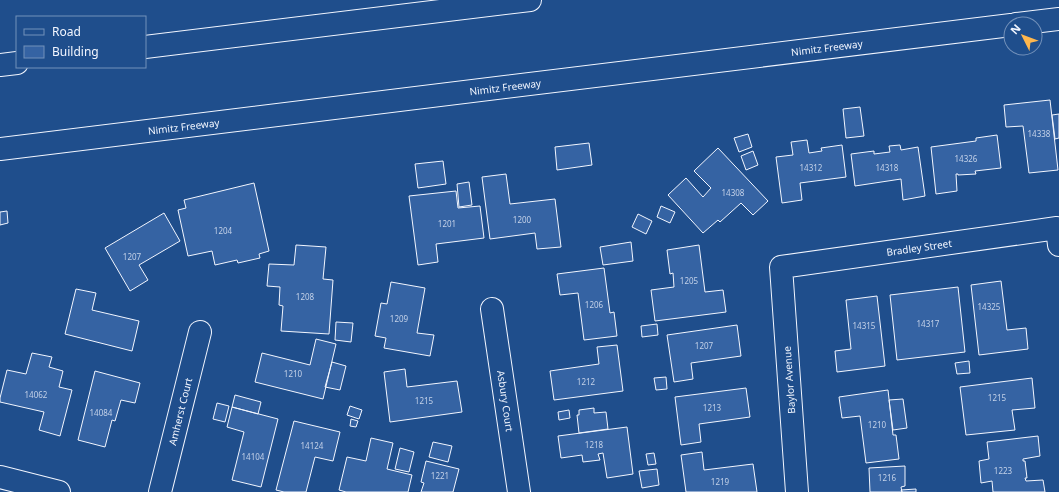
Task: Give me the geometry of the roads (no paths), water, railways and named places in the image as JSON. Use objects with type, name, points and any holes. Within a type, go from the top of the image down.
[{"type":"main road","points":[[146,47],[530,0]]},
{"type":"main road","points":[[1043,21],[1059,19]]},
{"type":"main road","name":"Nimitz Freeway","points":[[0,149],[1003,26]]},
{"type":"main road","points":[[0,65],[16,63]]},
{"type":"main road","name":"Bradley Street","points":[[782,267],[1058,236]]},
{"type":"main road","name":"Baylor Avenue","points":[[782,267],[797,492]]},
{"type":"main road","name":"Asbury Court","points":[[492,309],[519,492]]},
{"type":"main road","name":"Amherst Court","points":[[160,492],[200,332]]},
{"type":"main road","points":[[0,477],[59,492]]}]
